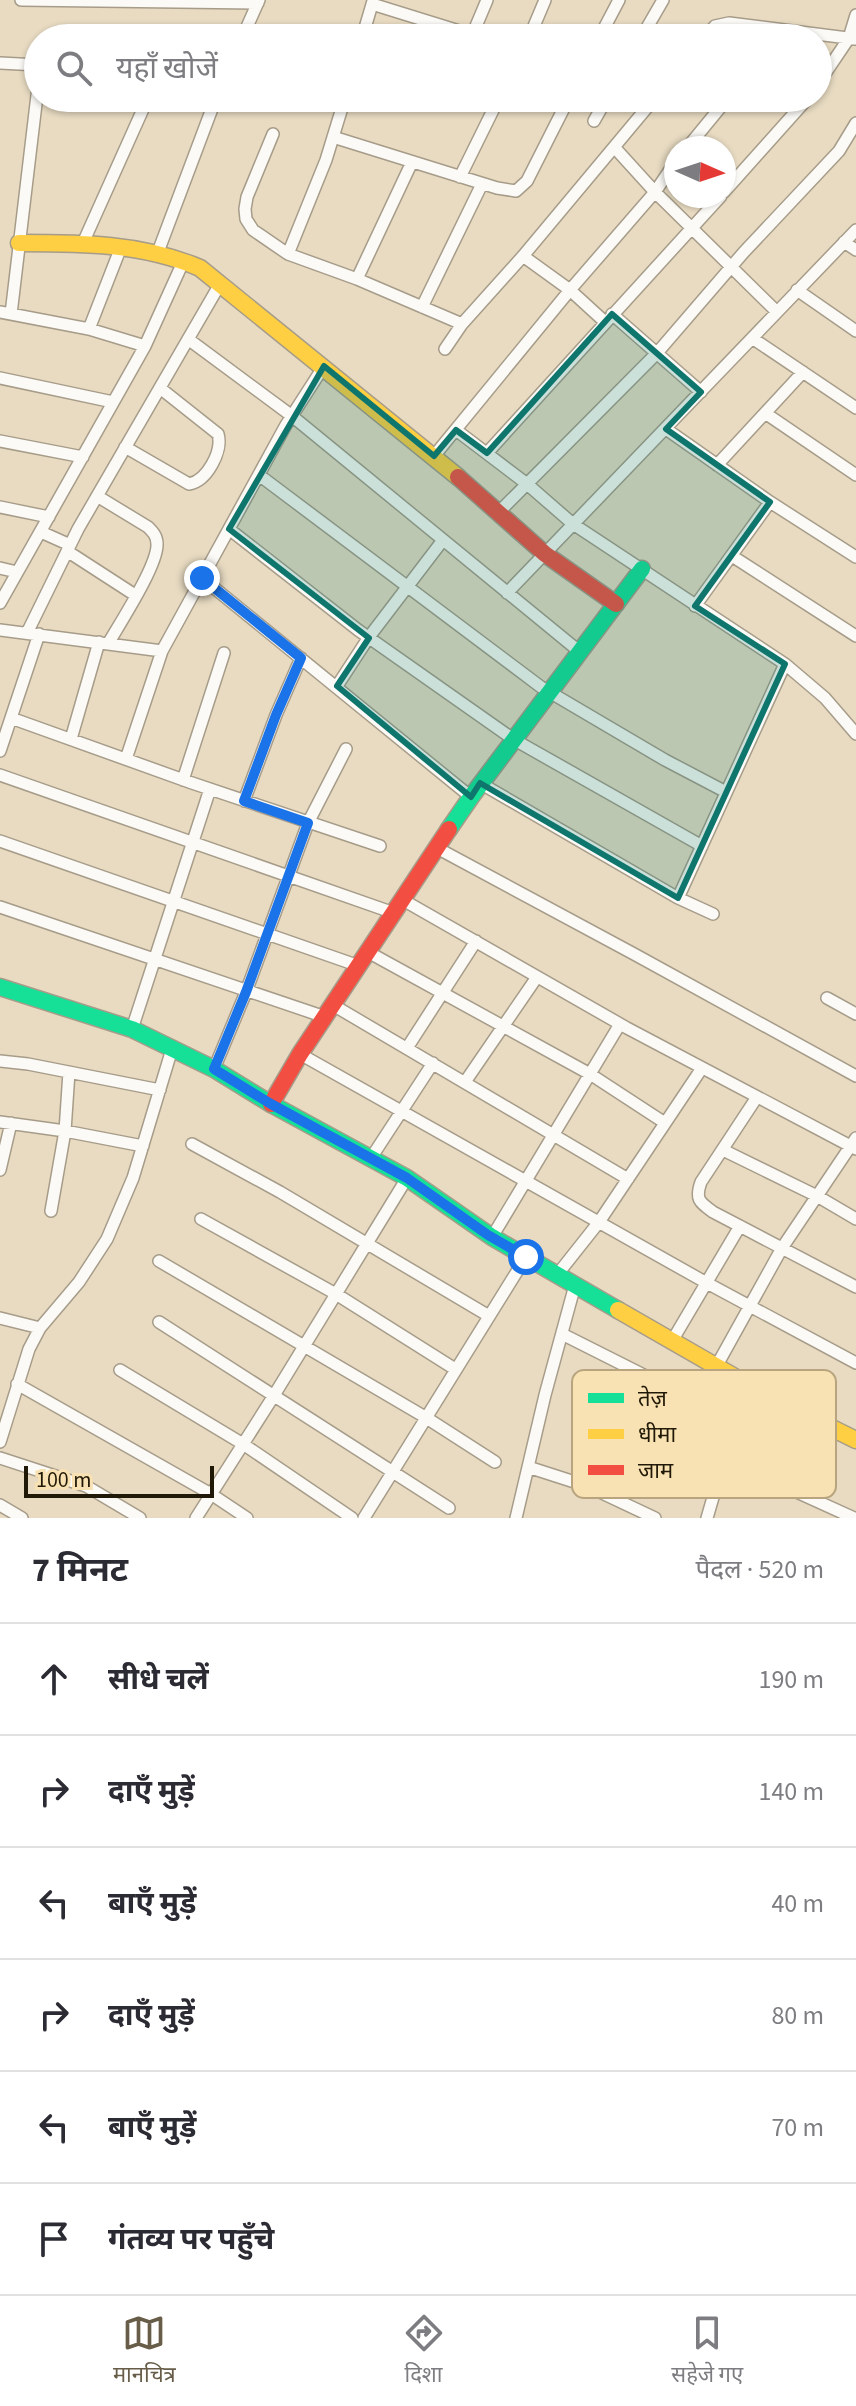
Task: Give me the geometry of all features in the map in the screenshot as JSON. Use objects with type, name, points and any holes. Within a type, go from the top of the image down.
[{"type":"street","points":[[21,0],[258,1],[248,24]]},
{"type":"street","points":[[476,24],[487,0]]},
{"type":"street","points":[[535,24],[545,0]]},
{"type":"street","points":[[606,24],[619,0]]},
{"type":"street","points":[[649,24],[663,0]]},
{"type":"street","points":[[366,24],[372,2],[436,24]]},
{"type":"street","points":[[832,65],[852,38],[856,15]]},
{"type":"street","points":[[832,37],[852,38]]},
{"type":"street","points":[[0,63],[24,64]]},
{"type":"street","points":[[35,112],[19,243],[5,313],[89,329],[145,346]]},
{"type":"street","points":[[83,243],[142,112]]},
{"type":"street","points":[[158,252],[211,112]]},
{"type":"street","points":[[288,254],[326,160],[341,112]]},
{"type":"street","points":[[460,177],[492,112]]},
{"type":"street","points":[[333,137],[511,191],[521,188],[527,181],[562,112]]},
{"type":"street","points":[[594,121],[599,112]]},
{"type":"street","points":[[445,349],[462,324],[644,112]]},
{"type":"street","points":[[697,136],[717,112]]},
{"type":"street","points":[[736,178],[795,112]]},
{"type":"street","points":[[498,513],[657,353],[730,268],[839,151],[856,123]]},
{"type":"street","points":[[273,134],[247,197],[246,219],[253,230],[288,254],[357,279],[462,324]]},
{"type":"street","points":[[615,148],[730,268],[777,312]]},
{"type":"street","points":[[357,279],[412,162]]},
{"type":"street","points":[[434,456],[664,179]]},
{"type":"street","points":[[422,307],[482,184]]},
{"type":"street","points":[[487,453],[710,208]]},
{"type":"street","points":[[507,593],[856,230]]},
{"type":"street","points":[[844,242],[856,250]]},
{"type":"street","points":[[19,243],[83,243],[158,252],[200,268],[434,456],[545,554],[616,604]]},
{"type":"street","points":[[89,329],[121,247]]},
{"type":"street","points":[[523,256],[657,353],[701,392]]},
{"type":"street","points":[[0,603],[145,346],[184,260]]},
{"type":"street","points":[[0,751],[33,634],[68,548],[220,284]]},
{"type":"street","points":[[797,290],[856,331]]},
{"type":"street","points":[[752,338],[856,408]]},
{"type":"street","points":[[188,339],[292,416],[580,652]]},
{"type":"street","points":[[126,759],[162,651],[292,416],[324,366]]},
{"type":"street","points":[[717,465],[803,372]]},
{"type":"street","points":[[0,378],[113,402]]},
{"type":"street","points":[[125,447],[189,484],[200,480],[208,470],[218,449],[218,434],[160,388]]},
{"type":"street","points":[[765,413],[856,475]]},
{"type":"street","points":[[666,429],[770,502],[856,557]]},
{"type":"street","points":[[456,430],[573,524],[785,664],[825,698],[856,734]]},
{"type":"street","points":[[0,441],[83,457]]},
{"type":"street","points":[[259,475],[548,692],[726,792]]},
{"type":"street","points":[[71,739],[104,643],[152,565],[157,546],[157,540],[148,527],[97,496]]},
{"type":"street","points":[[695,606],[770,502]]},
{"type":"street","points":[[0,507],[49,517]]},
{"type":"street","points":[[229,529],[369,637],[513,739],[702,846]]},
{"type":"street","points":[[41,532],[135,595]]},
{"type":"street","points":[[337,686],[369,637],[443,540]]},
{"type":"street","points":[[732,556],[856,636]]},
{"type":"street","points":[[0,568],[17,572]]},
{"type":"street","points":[[271,1104],[300,1054],[476,790],[642,569]]},
{"type":"street","points":[[202,578],[337,686],[476,790],[713,914]]},
{"type":"street","points":[[0,630],[162,651]]},
{"type":"street","points":[[183,780],[224,653]]},
{"type":"street","points":[[244,801],[301,658]]},
{"type":"street","points":[[678,898],[785,664]]},
{"type":"street","points":[[11,718],[380,846]]},
{"type":"street","points":[[214,1069],[268,936],[308,823],[346,749]]},
{"type":"street","points":[[0,775],[289,878],[398,906],[476,941],[620,1024],[757,1097],[854,1144],[782,1248],[716,1367]]},
{"type":"street","points":[[132,1029],[210,789]]},
{"type":"street","points":[[0,841],[268,936],[363,959],[504,1025],[590,1074],[665,1123]]},
{"type":"street","points":[[437,848],[854,1071]]},
{"type":"street","points":[[0,907],[246,992],[329,1011],[407,1048],[628,1179]]},
{"type":"street","points":[[407,1048],[476,941]]},
{"type":"street","points":[[465,1082],[537,977]]},
{"type":"street","points":[[0,987],[132,1029],[214,1069],[271,1104],[407,1178],[492,1237],[721,1370]]},
{"type":"street","points":[[827,998],[856,1014]]},
{"type":"street","points":[[492,1237],[620,1024]]},
{"type":"street","points":[[0,1442],[29,1349],[40,1328],[79,1282],[107,1239],[133,1178],[172,1049]]},
{"type":"street","points":[[300,1054],[705,1282],[856,1363]]},
{"type":"street","points":[[0,1061],[160,1090]]},
{"type":"street","points":[[371,1158],[433,1063]]},
{"type":"street","points":[[557,1275],[599,1222],[702,1068]]},
{"type":"street","points":[[51,1211],[65,1131],[69,1072]]},
{"type":"street","points":[[757,1097],[701,1182],[698,1199],[713,1212],[856,1287]]},
{"type":"street","points":[[0,1170],[6,1122],[143,1146]]},
{"type":"street","points":[[192,1144],[280,1192],[489,1316]]},
{"type":"street","points":[[723,1150],[817,1196],[856,1219]]},
{"type":"street","points":[[196,1518],[407,1178]]},
{"type":"street","points":[[201,1219],[336,1294],[455,1369]]},
{"type":"street","points":[[672,1341],[740,1226]]},
{"type":"street","points":[[364,1518],[526,1257]]},
{"type":"street","points":[[159,1261],[425,1417],[495,1462]]},
{"type":"street","points":[[516,1518],[575,1285]]},
{"type":"street","points":[[0,1318],[40,1328]]},
{"type":"street","points":[[159,1322],[449,1508]]},
{"type":"street","points":[[562,1334],[634,1370]]},
{"type":"street","points":[[120,1370],[243,1444],[352,1518]]},
{"type":"street","points":[[17,1384],[211,1494],[247,1518]]},
{"type":"street","points":[[836,1430],[856,1440]]},
{"type":"street","points":[[0,1458],[86,1486],[140,1518]]},
{"type":"street","points":[[528,1467],[572,1481]]},
{"type":"street","points":[[612,1498],[655,1518]]},
{"type":"street","points":[[707,1518],[713,1498]]},
{"type":"street","points":[[810,1498],[854,1518]]},
{"type":"street","points":[[0,1505],[22,1518]]},
{"type":"highlighted area","points":[[612,314],[701,392],[666,429],[770,502],[695,606],[785,664],[678,898],[480,783],[471,797],[337,686],[369,638],[229,529],[324,366],[434,456],[456,430],[487,453]]},
{"type":"traffic: fast","points":[[449,829],[642,569]]},
{"type":"traffic: fast","points":[[0,987],[132,1029],[214,1069],[271,1104],[407,1178],[492,1237],[618,1310]]},
{"type":"traffic: slow","points":[[19,243],[89,244],[134,249],[200,268],[458,477]]},
{"type":"traffic: slow","points":[[618,1310],[722,1370]]},
{"type":"traffic: slow","points":[[836,1430],[856,1440]]},
{"type":"traffic: jam","points":[[458,477],[545,554],[616,604]]},
{"type":"traffic: jam","points":[[271,1104],[300,1054],[449,829]]},
{"type":"route","points":[[202,578],[301,658],[244,801],[308,823],[268,936],[214,1069],[271,1104],[407,1178],[488,1235],[526,1257]]}]
